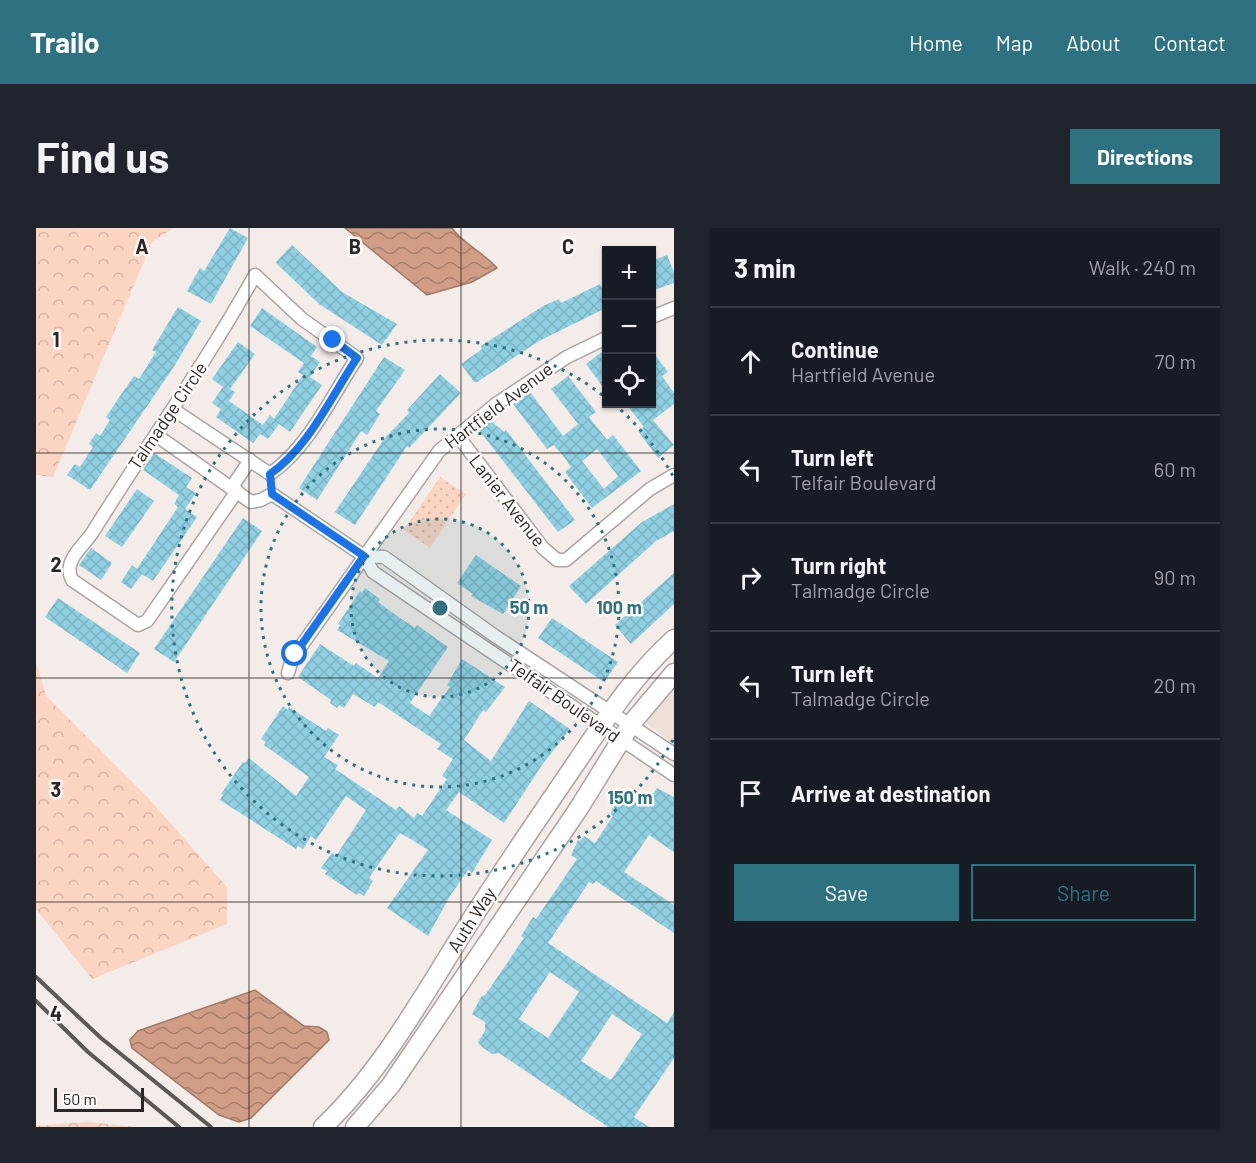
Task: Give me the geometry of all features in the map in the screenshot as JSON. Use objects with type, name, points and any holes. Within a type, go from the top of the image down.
[{"type":"street","name":"Talmadge Circle","points":[[234,489],[147,621],[138,625],[72,580],[68,572],[69,562],[90,537],[174,410],[255,275],[302,320],[357,358],[287,463],[270,474]]},
{"type":"street","points":[[656,315],[674,308]]},
{"type":"street","name":"Hartfield Avenue","points":[[288,673],[292,659],[439,451],[496,404],[558,363],[602,340]]},
{"type":"street","points":[[156,435],[251,502],[272,494],[270,474],[174,410]]},
{"type":"street","name":"Lanier Avenue","points":[[458,436],[541,546],[557,560],[566,560],[650,489],[674,475]]},
{"type":"street","points":[[234,489],[250,460]]},
{"type":"street","name":"Telfair Boulevard","points":[[272,494],[364,556],[374,572],[454,626],[609,714],[631,724],[674,754]]},
{"type":"street","name":"Telfair Boulevard","points":[[364,556],[384,557],[609,714],[621,741],[674,775]]},
{"type":"street","points":[[454,626],[462,612]]},
{"type":"street","name":"Auth Way","points":[[323,1127],[369,1073],[422,1000],[459,938],[609,714],[656,655],[674,639]]},
{"type":"street","name":"Auth Way","points":[[355,1127],[391,1085],[631,724],[674,673]]},
{"type":"shaded area","points":[[674,681],[674,744],[641,719]]},
{"type":"green space","points":[[36,228],[174,228],[152,242],[53,477],[36,475]]},
{"type":"green space","points":[[440,477],[466,494],[430,548],[404,530]]},
{"type":"green space","points":[[36,662],[46,696],[149,799],[227,887],[227,924],[92,979],[36,909]]},
{"type":"green space","points":[[36,1122],[37,1126],[88,1122],[137,1127],[36,1127]]},
{"type":"water","points":[[345,228],[452,228],[497,268],[472,282],[427,295]]},
{"type":"water","points":[[255,990],[304,1026],[319,1027],[327,1032],[329,1040],[251,1118],[239,1122],[219,1115],[132,1048],[130,1040],[138,1031]]},
{"type":"building","points":[[230,228],[248,238],[211,304],[187,291],[200,268],[204,271]]},
{"type":"building","points":[[292,245],[342,292],[397,324],[382,345],[319,304],[277,264],[276,262]]},
{"type":"building","points":[[667,255],[674,272],[674,283],[656,289],[656,259]]},
{"type":"building","points":[[600,284],[602,288],[602,310],[539,341],[474,382],[461,364],[482,349],[481,346],[543,306],[559,299],[561,303]]},
{"type":"building","points":[[178,307],[201,321],[175,365],[90,490],[67,475],[75,464],[80,467],[93,447],[89,444],[96,433],[100,436],[110,420],[106,417],[134,376],[139,379],[156,352],[152,350]]},
{"type":"building","points":[[262,308],[317,347],[311,356],[320,362],[310,377],[322,385],[290,432],[279,424],[268,439],[260,434],[253,443],[216,417],[221,409],[212,403],[223,387],[212,379],[238,342],[255,354],[230,389],[235,392],[229,401],[263,425],[270,415],[274,419],[303,375],[298,372],[304,363],[250,326]]},
{"type":"building","points":[[602,352],[602,386],[586,364]]},
{"type":"building","points":[[656,356],[668,372],[662,376],[674,393],[674,404],[653,420],[674,445],[658,458],[638,431],[644,427],[629,408],[656,408]]},
{"type":"building","points":[[384,357],[405,370],[376,411],[380,414],[367,435],[361,431],[317,500],[299,488]]},
{"type":"building","points":[[440,374],[461,393],[409,448],[407,446],[355,525],[335,512],[384,439],[409,413],[407,410]]},
{"type":"building","points":[[568,376],[596,412],[589,417],[607,440],[613,435],[641,471],[592,508],[565,472],[571,467],[564,457],[554,445],[547,449],[513,404],[530,392],[563,436],[578,424],[551,389]],"holes":[[[597,449],[618,476],[604,489],[582,461]]]},
{"type":"building","points":[[491,421],[504,432],[506,430],[575,520],[558,532],[479,430]]},
{"type":"building","points":[[154,453],[192,478],[186,487],[196,493],[185,509],[197,517],[153,581],[142,574],[131,589],[121,582],[132,565],[137,569],[178,507],[174,504],[179,495],[143,470]]},
{"type":"building","points":[[137,489],[154,501],[122,547],[105,536]]},
{"type":"building","points":[[674,504],[674,531],[656,541],[586,604],[569,586],[642,522]]},
{"type":"building","points":[[243,518],[262,531],[174,662],[154,649]]},
{"type":"building","points":[[91,548],[112,563],[101,580],[79,565]]},
{"type":"building","points":[[476,555],[521,586],[503,614],[471,596],[473,594],[457,583]]},
{"type":"building","points":[[674,573],[674,604],[631,644],[615,625]]},
{"type":"building","points":[[365,588],[380,599],[378,602],[400,618],[415,628],[417,625],[448,647],[410,703],[429,716],[450,687],[447,685],[462,659],[505,687],[486,712],[483,710],[464,740],[491,761],[529,701],[570,729],[542,765],[504,823],[459,792],[446,810],[492,840],[472,873],[468,870],[450,896],[428,936],[387,908],[428,850],[400,833],[369,878],[373,881],[364,896],[359,893],[357,895],[325,874],[327,871],[321,868],[332,853],[336,856],[366,810],[346,796],[316,840],[311,836],[303,849],[298,846],[296,849],[220,800],[223,795],[221,794],[243,762],[245,763],[249,758],[296,796],[309,777],[264,745],[266,742],[261,739],[283,706],[288,710],[289,707],[326,731],[328,728],[339,735],[324,757],[338,765],[335,769],[396,810],[399,806],[414,818],[417,813],[422,816],[447,779],[442,776],[453,759],[437,749],[441,744],[378,702],[375,707],[353,694],[344,708],[339,705],[337,708],[330,703],[331,700],[298,677],[320,644],[354,666],[356,663],[378,678],[389,661],[337,630],[340,625],[338,624],[360,591],[362,593]]},
{"type":"building","points":[[58,598],[140,653],[127,673],[45,617]]},
{"type":"building","points":[[552,618],[618,662],[604,682],[538,638]]},
{"type":"building","points":[[657,788],[674,797],[674,852],[649,835],[624,872],[674,905],[674,933],[596,881],[593,884],[589,882],[548,943],[667,1023],[674,1012],[674,1058],[634,1117],[649,1127],[608,1127],[499,1053],[492,1054],[482,1047],[478,1042],[485,1031],[485,1022],[472,1014],[481,997],[486,994],[524,938],[521,936],[533,917],[536,919],[577,859],[571,855],[578,840],[580,841],[584,836],[595,843],[613,816],[612,809],[624,795],[636,803],[648,801]],"holes":[[[550,972],[579,992],[548,1038],[519,1019]],[[612,1014],[642,1034],[611,1080],[581,1061]]]},
{"type":"railway","points":[[36,977],[101,1038],[211,1127]]},
{"type":"railway","points":[[36,1001],[88,1052],[179,1127]]},
{"type":"route","points":[[295,654],[364,556],[272,494],[270,474],[287,463],[357,358],[333,340]]}]
